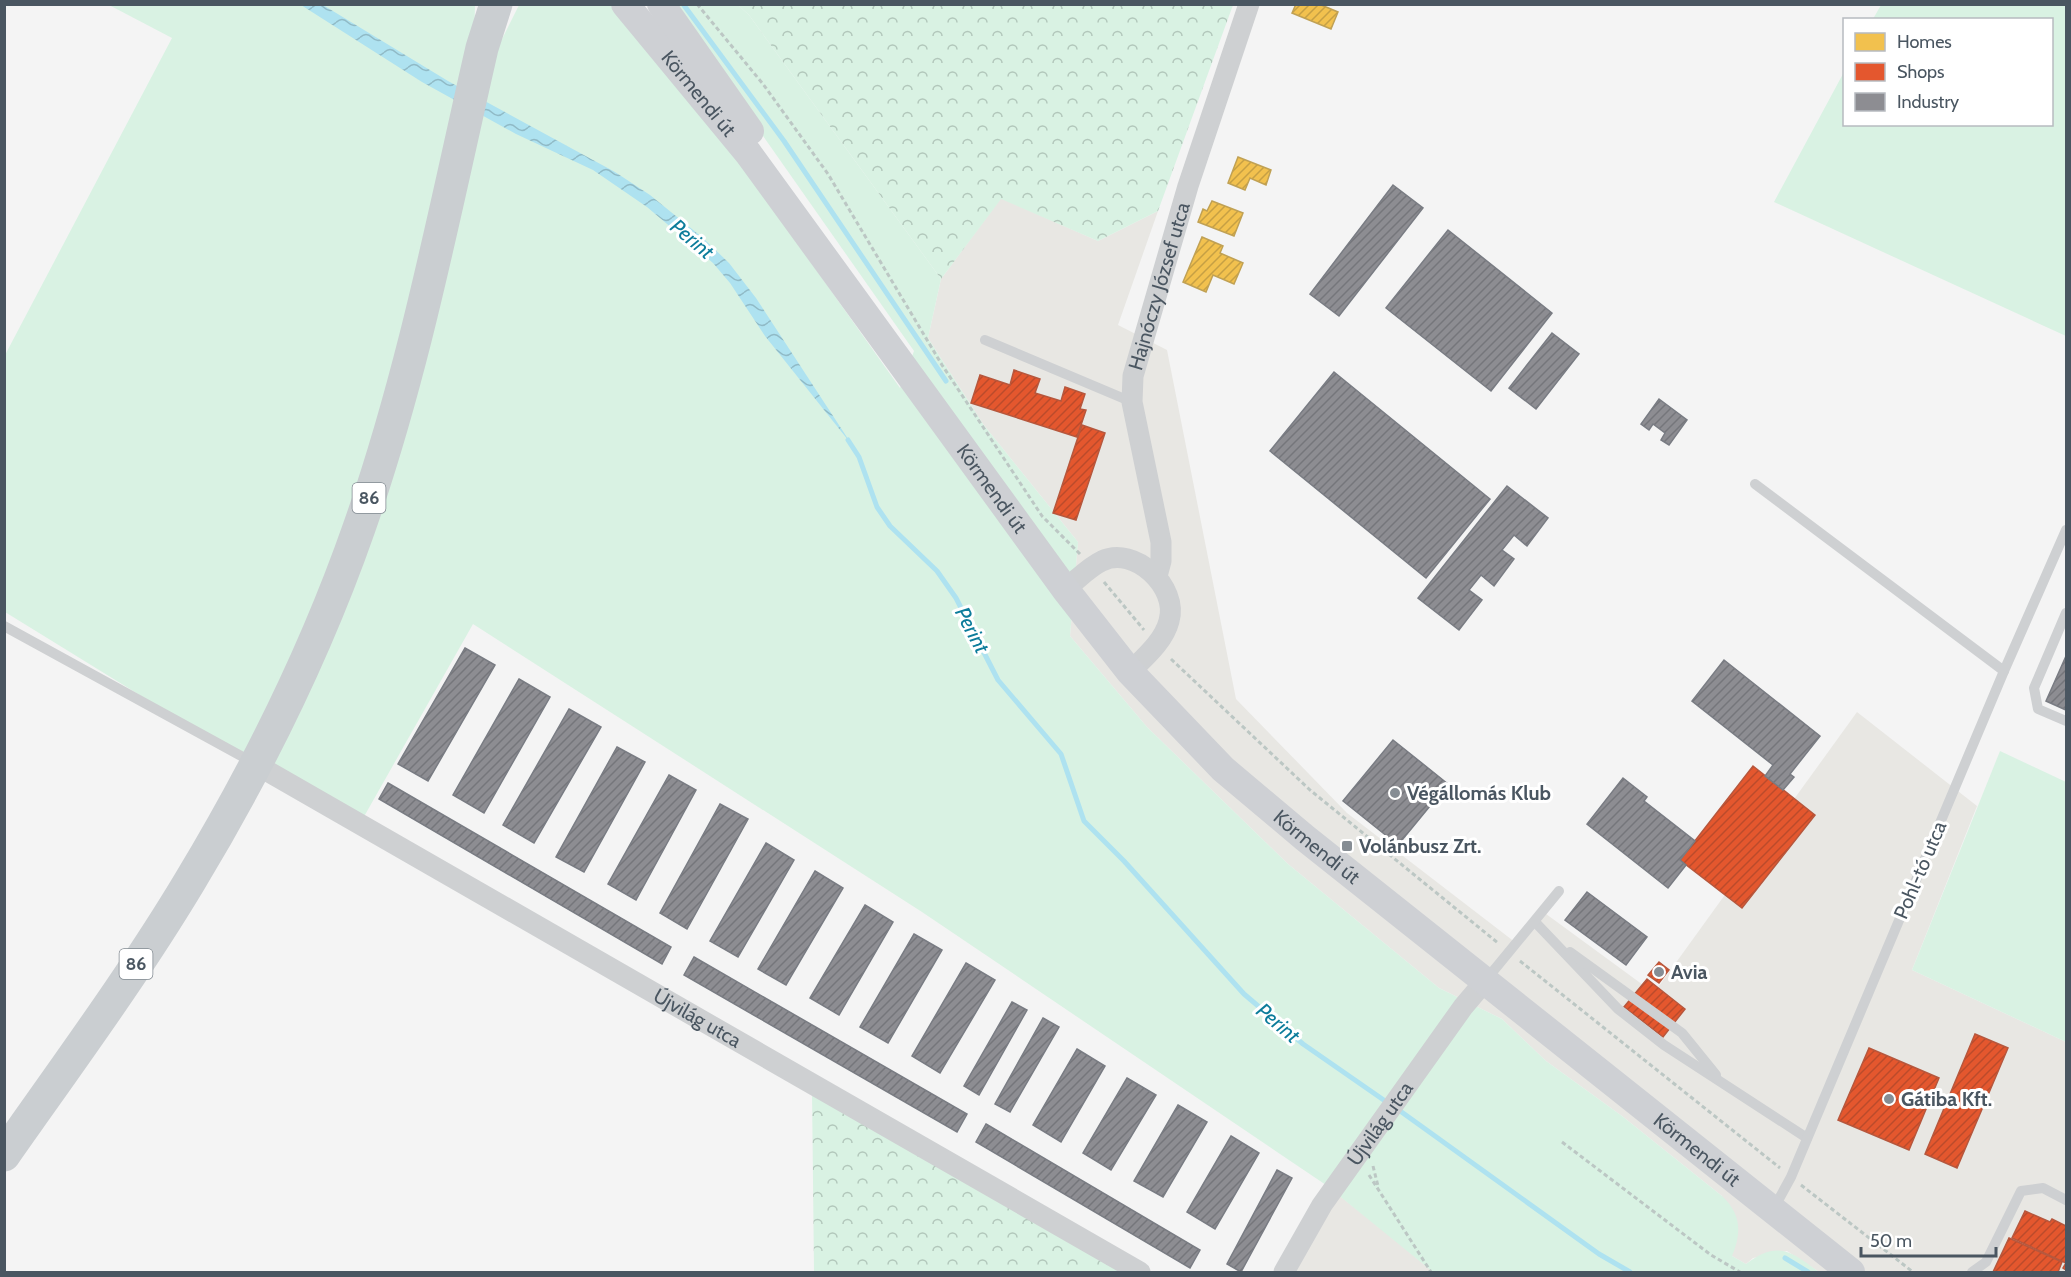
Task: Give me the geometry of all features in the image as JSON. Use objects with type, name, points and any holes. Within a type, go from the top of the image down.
[{"type":"main road","name":"86","points":[[482,4],[482,48]]},
{"type":"main road","name":"86","points":[[4,1155],[171,911],[212,844],[294,686],[358,531],[400,397],[482,48],[496,4]]},
{"type":"street","name":"Körmendi út","points":[[625,4],[747,153],[1065,589],[1130,672],[1202,748],[1265,805],[1851,1272]]},
{"type":"street","name":"Körmendi út","points":[[661,4],[774,166],[876,327]]},
{"type":"street","name":"Hajnóczy József utca","points":[[1157,576],[1161,561],[1161,542],[1131,391],[1139,353],[1188,186],[1249,4]]},
{"type":"street","points":[[1065,589],[1103,560],[1119,558],[1140,565],[1157,576],[1167,593],[1170,604],[1169,620],[1156,645],[1130,672]]},
{"type":"street","name":"Újvilág utca","points":[[255,764],[1140,1272]]},
{"type":"street","name":"Újvilág utca","points":[[1284,1272],[1322,1205],[1369,1155],[1417,1073],[1485,981]]},
{"type":"lane","points":[[985,340],[1132,402]]},
{"type":"lane","points":[[1755,484],[2004,671]]},
{"type":"lane","name":"Pohl-tó utca","points":[[1772,1210],[1791,1177],[2004,671],[2067,530]]},
{"type":"lane","points":[[2067,613],[2034,688],[2038,709],[2067,721]]},
{"type":"lane","points":[[4,626],[255,764]]},
{"type":"lane","points":[[1485,981],[1559,891]]},
{"type":"lane","points":[[1535,922],[1618,1009],[1664,1045],[1807,1138]]},
{"type":"lane","points":[[1548,936],[1682,1033],[1724,1084]]},
{"type":"lane","points":[[1972,1272],[1986,1262],[2021,1191],[2043,1188],[2067,1200]]},
{"type":"path","points":[[697,4],[763,84],[828,174],[942,365],[1042,516],[1092,568],[1156,645],[1310,790],[1867,1239],[1913,1272]]},
{"type":"path","points":[[1562,1142],[1711,1255],[1740,1272]]},
{"type":"path","points":[[1369,1155],[1378,1187]]},
{"type":"path","points":[[1366,1171],[1431,1272]]},
{"type":"shaded area","points":[[1001,198],[1098,241],[1158,211],[1118,325],[1167,350],[1236,699],[1347,813],[1520,946],[1542,911],[1654,993],[1857,712],[1977,806],[1912,970],[2066,1042],[2066,1272],[1819,1272],[1787,1251],[1753,1258],[1746,1264],[1732,1256],[1722,1196],[1622,1116],[1546,1061],[1502,1019],[1439,988],[1288,864],[1147,727],[1070,636],[1078,542],[983,424],[928,338],[941,279]]},
{"type":"shaded area","points":[[1326,1185],[1390,1236],[1433,1272],[1278,1272]]},
{"type":"green space","points":[[613,4],[702,109],[900,388],[914,351],[671,5],[738,5],[749,15],[941,279],[928,338],[983,424],[1078,542],[1070,636],[1147,727],[1288,864],[1439,988],[1502,1019],[1546,1061],[1622,1116],[1722,1196],[1733,1210],[1738,1224],[1732,1256],[1746,1264],[1767,1252],[1784,1251],[1819,1272],[1433,1272],[1326,1185],[922,912],[473,624],[357,829],[5,612],[4,357],[172,38],[109,5],[475,5],[474,43],[495,53],[519,5]]},
{"type":"green space","points":[[738,5],[1233,5],[1158,211],[1098,241],[1001,199],[941,279],[749,15]]},
{"type":"green space","points":[[1881,5],[2066,5],[2066,336],[1774,202],[1843,74],[1843,126],[2053,126],[2053,18],[1874,18]]},
{"type":"green space","points":[[2000,751],[2066,782],[2066,1042],[1912,970]]},
{"type":"green space","points":[[812,1091],[1141,1272],[814,1272]]},
{"type":"water","points":[[301,5],[323,5],[448,81],[615,172],[650,195],[703,238],[729,263],[756,298],[852,445],[765,336],[730,283],[713,263],[647,207],[593,170],[516,134],[422,82]]},
{"type":"building: Homes","points":[[1296,4],[1319,4],[1338,12],[1331,29],[1292,13]]},
{"type":"building: Homes","points":[[1238,157],[1271,170],[1266,185],[1250,178],[1245,190],[1228,183]]},
{"type":"building: Homes","points":[[1212,201],[1243,213],[1234,236],[1198,222],[1203,209],[1207,211]]},
{"type":"building: Homes","points":[[1202,237],[1223,246],[1220,253],[1243,263],[1234,284],[1213,275],[1206,292],[1183,282]]},
{"type":"building: Shops","points":[[1014,370],[1040,379],[1035,393],[1061,401],[1065,387],[1085,394],[1080,409],[1086,410],[1077,437],[971,403],[980,375],[1010,385]]},
{"type":"building: Shops","points":[[1082,425],[1105,433],[1076,520],[1053,513]]},
{"type":"building: Shops","points":[[1753,766],[1815,815],[1742,908],[1680,860]]},
{"type":"building: Shops","name":"Avia","points":[[1659,962],[1669,970],[1659,983],[1648,975]]},
{"type":"building: Shops","points":[[1647,979],[1685,1009],[1663,1037],[1624,1007]]},
{"type":"building: Shops","points":[[1975,1034],[2008,1048],[1957,1168],[1925,1154]]},
{"type":"building: Shops","name":"Gátiba Kft.","points":[[1869,1048],[1939,1078],[1909,1150],[1838,1120]]},
{"type":"building: Shops","points":[[2025,1211],[2066,1226],[2066,1263],[2012,1238]]},
{"type":"building: Shops","points":[[2009,1238],[2062,1262],[2058,1272],[1993,1272]]},
{"type":"building: Industry","points":[[1393,185],[1423,208],[1339,316],[1310,294]]},
{"type":"building: Industry","points":[[1448,230],[1552,313],[1491,391],[1386,308]]},
{"type":"building: Industry","points":[[1552,333],[1579,354],[1536,409],[1509,388]]},
{"type":"building: Industry","points":[[1334,372],[1490,499],[1426,578],[1270,451]]},
{"type":"building: Industry","points":[[1659,399],[1687,420],[1669,445],[1661,440],[1665,433],[1653,424],[1649,430],[1641,424]]},
{"type":"building: Industry","points":[[1507,486],[1548,518],[1527,546],[1514,535],[1502,550],[1514,559],[1494,586],[1481,575],[1469,590],[1482,600],[1459,630],[1418,598]]},
{"type":"building: Industry","points":[[465,648],[495,665],[428,781],[398,764]]},
{"type":"building: Industry","points":[[2066,656],[2066,710],[2046,701]]},
{"type":"building: Industry","points":[[1724,660],[1820,736],[1790,774],[1794,777],[1783,790],[1765,776],[1773,765],[1692,701]]},
{"type":"building: Industry","points":[[519,679],[550,697],[484,813],[453,795]]},
{"type":"building: Industry","points":[[569,709],[601,727],[534,843],[503,825]]},
{"type":"building: Industry","name":"Végállomás Klub","points":[[1393,740],[1448,784],[1398,845],[1343,801]]},
{"type":"building: Industry","points":[[617,747],[645,762],[584,872],[556,857]]},
{"type":"building: Industry","points":[[669,775],[696,790],[636,900],[608,884]]},
{"type":"building: Industry","points":[[1623,778],[1647,797],[1644,801],[1695,841],[1680,860],[1686,865],[1668,888],[1587,824]]},
{"type":"building: Industry","points":[[388,783],[671,947],[662,964],[379,799]]},
{"type":"building: Industry","points":[[720,804],[748,819],[687,929],[660,913]]},
{"type":"building: Industry","points":[[766,843],[794,860],[738,957],[710,941]]},
{"type":"building: Industry","points":[[815,871],[843,888],[786,985],[758,969]]},
{"type":"building: Industry","points":[[1587,892],[1647,937],[1626,965],[1565,920]]},
{"type":"building: Industry","points":[[865,905],[893,922],[839,1015],[810,998]]},
{"type":"building: Industry","points":[[914,934],[942,950],[888,1043],[860,1027]]},
{"type":"building: Industry","points":[[694,957],[967,1114],[957,1132],[684,975]]},
{"type":"building: Industry","points":[[966,963],[995,980],[940,1073],[912,1056]]},
{"type":"building: Industry","points":[[1012,1002],[1027,1010],[979,1095],[964,1086]]},
{"type":"building: Industry","points":[[1043,1018],[1059,1027],[1010,1112],[995,1104]]},
{"type":"building: Industry","points":[[1077,1049],[1105,1066],[1061,1142],[1033,1125]]},
{"type":"building: Industry","points":[[1127,1078],[1156,1095],[1111,1170],[1083,1153]]},
{"type":"building: Industry","points":[[1178,1105],[1207,1122],[1163,1197],[1134,1181]]},
{"type":"building: Industry","points":[[986,1124],[1200,1250],[1190,1268],[976,1142]]},
{"type":"building: Industry","points":[[1231,1136],[1259,1153],[1215,1229],[1187,1212]]},
{"type":"building: Industry","points":[[1277,1170],[1292,1178],[1241,1272],[1227,1264]]},
{"type":"waterway","points":[[683,4],[784,141],[946,381]]},
{"type":"waterway","name":"Perint","points":[[848,440],[859,457],[877,507],[890,526],[937,571],[956,598],[998,680],[1061,754],[1084,821],[1124,861],[1244,994],[1303,1044],[1388,1103]]},
{"type":"waterway","name":"Perint","points":[[1396,1108],[1599,1254],[1630,1272]]},
{"type":"waterway","points":[[1785,1258],[1808,1272]]},
{"type":"place","name":"Végállomás Klub","points":[[1395,793]]},
{"type":"place","name":"Volánbusz Zrt.","points":[[1347,846]]},
{"type":"place","name":"Avia","points":[[1659,972]]},
{"type":"place","name":"Gátiba Kft.","points":[[1889,1099]]}]
